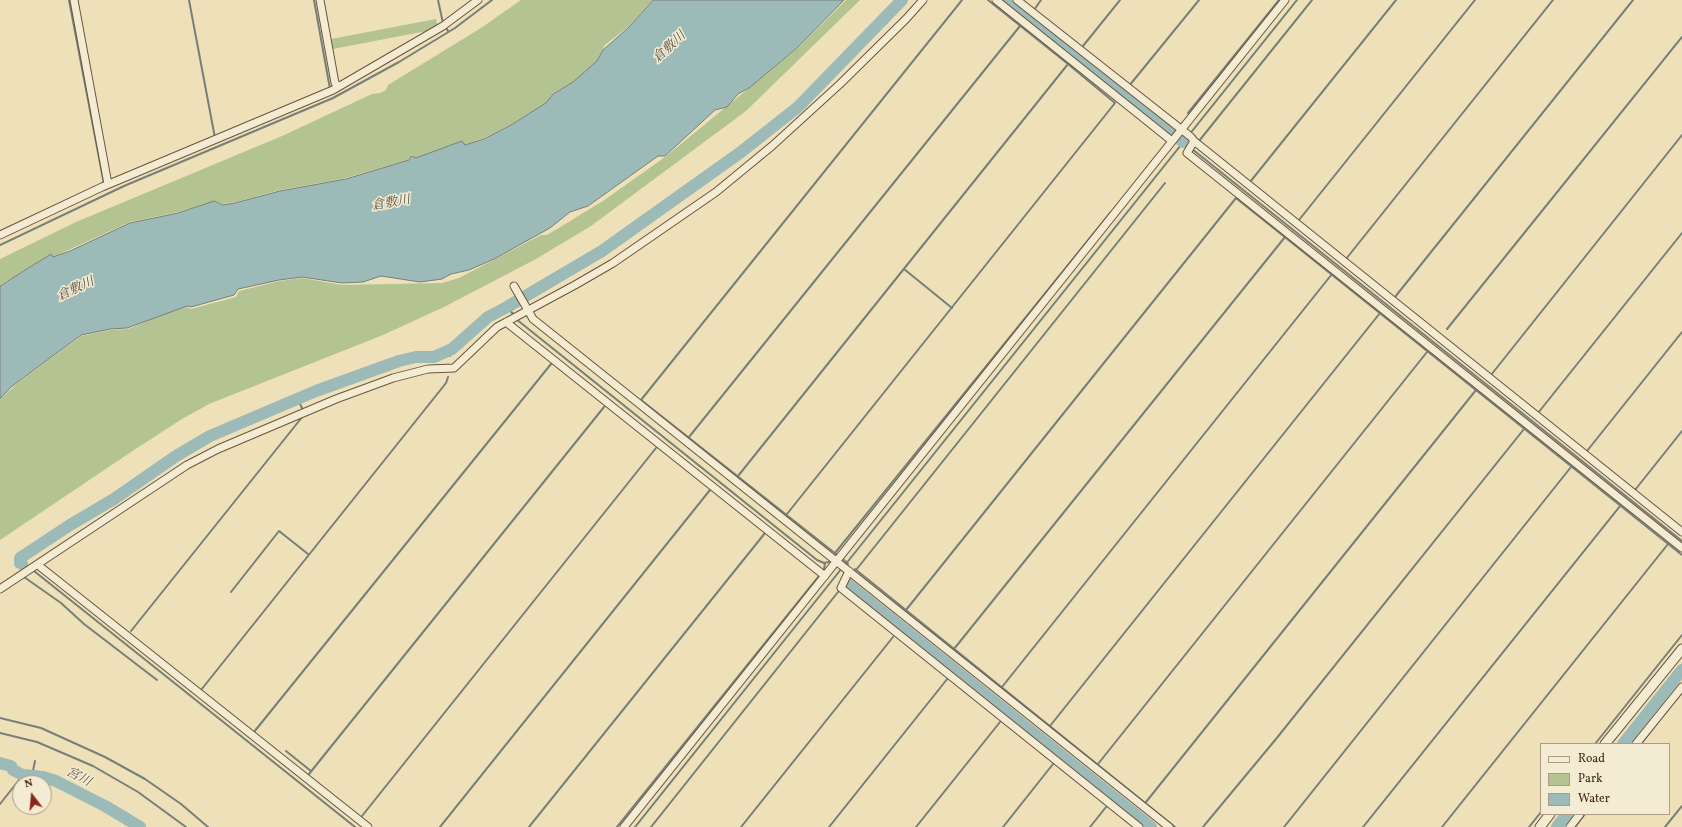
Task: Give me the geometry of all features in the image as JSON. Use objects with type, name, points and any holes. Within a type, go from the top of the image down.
[{"type":"street","points":[[74,0],[105,185]]},
{"type":"street","points":[[320,0],[335,83],[333,90]]},
{"type":"street","points":[[0,235],[105,185],[333,90],[444,25],[478,0]]},
{"type":"street","points":[[0,589],[187,465],[218,448],[336,398],[380,383],[416,372],[454,368],[498,327],[527,309],[576,285],[613,263],[716,192],[772,146],[840,84],[906,19],[923,0]]},
{"type":"street","points":[[996,0],[1172,141]]},
{"type":"street","points":[[1017,0],[1188,135],[1682,532]]},
{"type":"street","points":[[1285,0],[1188,135],[1187,153],[1682,548]]},
{"type":"street","points":[[624,827],[825,576],[843,566],[1172,141],[1188,135]]},
{"type":"street","points":[[516,289],[533,319],[1170,827]]},
{"type":"street","points":[[512,319],[825,576]]},
{"type":"street","points":[[38,565],[368,827]]},
{"type":"street","points":[[843,566],[841,588],[1139,827]]},
{"type":"street","points":[[1606,743],[1682,649]]},
{"type":"street","points":[[1637,743],[1682,687]]},
{"type":"street","points":[[1540,827],[1549,815]]},
{"type":"street","points":[[1570,827],[1579,815]]},
{"type":"green space","points":[[521,0],[652,0],[630,25],[605,45],[597,61],[573,82],[553,93],[546,103],[510,125],[484,138],[465,145],[462,141],[416,158],[411,155],[408,160],[342,179],[280,190],[236,202],[223,204],[214,201],[178,212],[130,222],[53,257],[51,254],[0,285],[0,259],[76,222],[282,136],[372,94],[380,93],[386,90],[388,85],[481,28]]},
{"type":"green space","points":[[846,0],[860,0],[746,111],[591,226],[536,259],[446,306],[383,335],[209,404],[182,419],[134,450],[0,540],[0,400],[15,385],[81,336],[110,330],[128,329],[169,312],[186,307],[191,309],[236,297],[239,291],[280,281],[302,278],[342,285],[442,283],[459,278],[541,235],[547,235],[603,201],[665,157],[798,48]]},
{"type":"green space","points":[[436,19],[438,28],[432,30],[333,49],[331,39]]},
{"type":"water","name":"倉敷川","points":[[653,0],[844,0],[797,48],[749,88],[738,94],[727,107],[715,110],[665,156],[658,156],[588,206],[570,212],[550,228],[494,259],[469,270],[451,274],[442,279],[420,282],[381,276],[363,282],[342,283],[302,277],[279,280],[238,289],[234,295],[191,307],[187,306],[127,328],[110,329],[81,335],[11,387],[0,399],[0,286],[51,254],[53,257],[70,251],[130,223],[178,213],[214,201],[223,205],[235,203],[280,191],[346,179],[409,160],[411,156],[416,158],[462,141],[465,145],[484,139],[511,125],[546,103],[553,94],[573,82],[597,61],[603,50],[630,26]]},
{"type":"waterway","points":[[69,0],[104,184]]},
{"type":"waterway","points":[[189,0],[215,138]]},
{"type":"waterway","points":[[314,0],[330,89]]},
{"type":"waterway","points":[[438,0],[443,23],[448,31]]},
{"type":"waterway","points":[[0,245],[124,186],[333,98],[399,62],[455,28],[492,0]]},
{"type":"waterway","points":[[22,564],[20,563],[20,558],[70,525],[114,499],[176,456],[210,436],[316,391],[399,361],[416,357],[434,357],[452,349],[488,317],[602,251],[741,152],[798,107],[902,0]]},
{"type":"waterway","points":[[836,554],[641,400],[962,0]]},
{"type":"waterway","points":[[738,476],[1068,64],[988,0]]},
{"type":"waterway","points":[[1006,0],[1173,134]]},
{"type":"waterway","points":[[1034,10],[1041,0]]},
{"type":"waterway","points":[[1083,46],[1120,0]]},
{"type":"waterway","points":[[1129,86],[1199,0]]},
{"type":"waterway","points":[[1188,113],[1279,0]]},
{"type":"waterway","points":[[845,565],[1297,0]]},
{"type":"waterway","points":[[1199,141],[1312,0]]},
{"type":"waterway","points":[[1250,182],[1396,0]]},
{"type":"waterway","points":[[1299,220],[1475,0]]},
{"type":"waterway","points":[[1346,259],[1553,0]]},
{"type":"waterway","points":[[1395,297],[1633,0]]},
{"type":"waterway","points":[[1027,17],[1032,15]]},
{"type":"waterway","points":[[689,437],[1020,26]]},
{"type":"waterway","points":[[1447,329],[1682,37]]},
{"type":"waterway","points":[[787,514],[1115,103],[1068,64]]},
{"type":"waterway","points":[[1491,375],[1682,135]]},
{"type":"waterway","points":[[1192,149],[1682,541]]},
{"type":"waterway","points":[[856,570],[1165,183]]},
{"type":"waterway","points":[[906,610],[1236,198],[1682,555]]},
{"type":"waterway","points":[[835,553],[1111,212]]},
{"type":"waterway","points":[[1538,413],[1682,233]]},
{"type":"waterway","points":[[954,649],[1285,237]]},
{"type":"waterway","points":[[904,269],[952,308]]},
{"type":"waterway","points":[[1002,687],[1332,274]]},
{"type":"waterway","points":[[507,307],[514,315]]},
{"type":"waterway","points":[[1050,726],[1380,313]]},
{"type":"waterway","points":[[516,319],[817,560],[824,563],[829,562]]},
{"type":"waterway","points":[[1587,451],[1682,332]]},
{"type":"waterway","points":[[448,351],[450,356]]},
{"type":"waterway","points":[[1098,764],[1427,352]]},
{"type":"waterway","points":[[254,732],[551,364]]},
{"type":"waterway","points":[[201,690],[446,383],[448,377]]},
{"type":"waterway","points":[[1146,802],[1476,390]]},
{"type":"waterway","points":[[298,400],[302,408]]},
{"type":"waterway","points":[[309,774],[604,407]]},
{"type":"waterway","points":[[131,631],[303,416]]},
{"type":"waterway","points":[[1203,827],[1276,739],[1524,429]]},
{"type":"waterway","points":[[1635,490],[1682,431]]},
{"type":"waterway","points":[[362,816],[656,448]]},
{"type":"waterway","points":[[1284,827],[1571,467]]},
{"type":"waterway","points":[[440,827],[710,490]]},
{"type":"waterway","points":[[1363,827],[1620,506]]},
{"type":"waterway","points":[[231,592],[279,531],[308,554]]},
{"type":"waterway","points":[[529,827],[765,533]]},
{"type":"waterway","points":[[1442,827],[1668,544]]},
{"type":"waterway","points":[[844,560],[848,564]]},
{"type":"waterway","points":[[824,570],[825,563]]},
{"type":"waterway","points":[[22,564],[27,567]]},
{"type":"waterway","points":[[635,827],[842,568]]},
{"type":"waterway","points":[[855,569],[1175,827]]},
{"type":"waterway","points":[[34,571],[355,827]]},
{"type":"waterway","points":[[617,827],[819,576]]},
{"type":"waterway","points":[[24,577],[61,603],[84,624],[157,680]]},
{"type":"waterway","points":[[846,583],[1151,827]]},
{"type":"waterway","points":[[651,827],[838,592]]},
{"type":"waterway","points":[[1596,743],[1682,635]]},
{"type":"waterway","points":[[741,827],[893,637]]},
{"type":"waterway","points":[[1624,743],[1682,670]]},
{"type":"waterway","points":[[829,827],[948,678]]},
{"type":"waterway","points":[[1642,743],[1670,707]]},
{"type":"waterway","points":[[0,718],[41,728],[105,757],[145,779],[181,804],[208,827]]},
{"type":"waterway","points":[[916,827],[1000,722]]},
{"type":"waterway","points":[[0,733],[37,742],[93,766],[138,792],[186,827]]},
{"type":"waterway","points":[[286,751],[311,771]]},
{"type":"waterway","points":[[32,775],[35,761]]},
{"type":"waterway","name":"宮川","points":[[0,763],[11,766],[13,770],[23,775],[43,777],[56,781],[105,806],[140,827]]},
{"type":"waterway","points":[[1003,827],[1053,764]]},
{"type":"waterway","points":[[0,804],[12,789]]},
{"type":"waterway","points":[[1665,827],[1682,806]]},
{"type":"waterway","points":[[1090,827],[1106,807]]},
{"type":"waterway","points":[[1529,827],[1540,813]]},
{"type":"waterway","points":[[1557,827],[1566,815]]},
{"type":"waterway","points":[[1575,827],[1584,815]]}]
